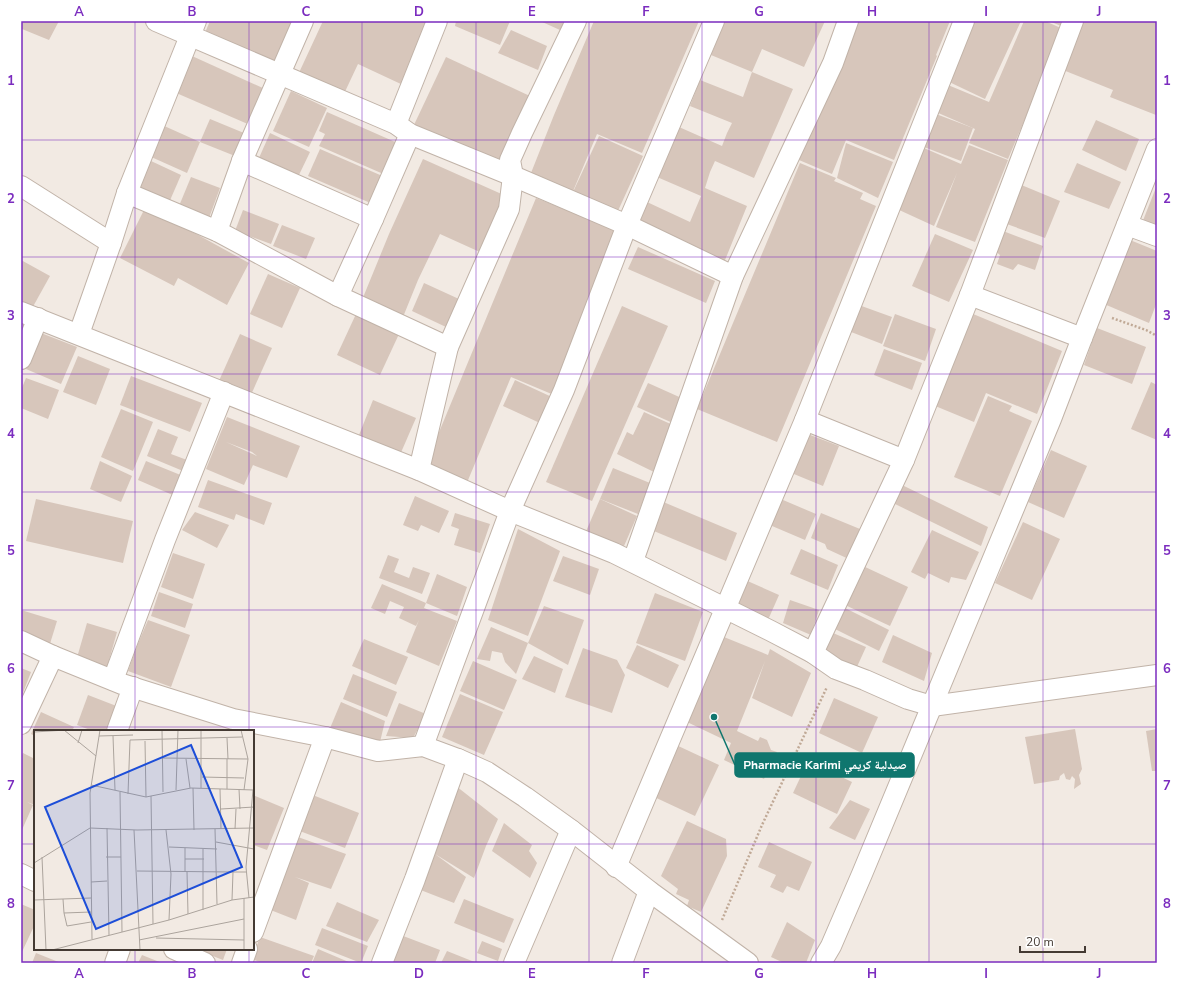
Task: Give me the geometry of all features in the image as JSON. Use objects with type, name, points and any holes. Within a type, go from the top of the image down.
[{"type":"street","points":[[156,21],[193,28],[280,74],[403,129],[628,225],[733,276]]},
{"type":"street","points":[[218,231],[242,161],[303,21]]},
{"type":"street","points":[[338,296],[373,219],[437,21]]},
{"type":"street","points":[[418,470],[448,347],[509,209],[513,176],[510,160],[576,21]]},
{"type":"street","points":[[423,746],[510,511],[564,390],[628,225],[714,21]]},
{"type":"street","points":[[633,561],[733,276],[833,63],[848,21]]},
{"type":"street","points":[[616,867],[805,420],[964,21]]},
{"type":"street","points":[[813,653],[904,460],[970,296],[1073,21]]},
{"type":"street","points":[[79,334],[127,193],[193,28]]},
{"type":"street","points":[[822,963],[831,946],[1051,419],[1157,149]]},
{"type":"street","points":[[242,161],[373,219]]},
{"type":"street","points":[[21,186],[111,243]]},
{"type":"street","points":[[127,193],[218,231],[338,296],[448,347]]},
{"type":"street","points":[[1127,225],[1157,236]]},
{"type":"street","points":[[970,296],[1082,338]]},
{"type":"street","points":[[21,359],[29,315],[418,470],[510,511],[633,561],[724,609],[813,653],[836,669],[908,699],[932,706],[1157,675]]},
{"type":"street","points":[[113,680],[165,540],[224,392]]},
{"type":"street","points":[[805,420],[904,460]]},
{"type":"street","points":[[21,641],[53,656],[230,725],[325,737],[378,751],[423,746],[458,759],[487,772],[525,797],[570,830],[616,867],[748,963]]},
{"type":"street","points":[[21,724],[53,656]]},
{"type":"street","points":[[117,730],[133,687]]},
{"type":"street","points":[[254,929],[325,737]]},
{"type":"street","points":[[382,963],[415,879],[458,759]]},
{"type":"street","points":[[514,963],[570,830]]},
{"type":"street","points":[[21,874],[34,880]]},
{"type":"street","points":[[622,963],[649,891]]},
{"type":"street","points":[[115,963],[120,950]]},
{"type":"street","points":[[176,950],[205,963]]},
{"type":"street","points":[[242,963],[247,950]]},
{"type":"path","points":[[1093,311],[1146,330],[1157,336]]},
{"type":"path","points":[[714,939],[762,825],[836,669]]},
{"type":"building","points":[[21,21],[59,21],[49,40],[22,29],[21,32]]},
{"type":"building","points":[[210,21],[298,21],[279,67],[204,35]]},
{"type":"building","points":[[323,21],[433,21],[403,85],[358,64],[342,98],[297,77]]},
{"type":"building","points":[[456,21],[510,21],[500,45],[455,26]]},
{"type":"building","points":[[540,21],[567,21],[560,30]]},
{"type":"building","points":[[594,21],[699,21],[642,153],[597,134],[571,196],[529,178]]},
{"type":"building","points":[[725,21],[825,21],[804,67],[762,49],[752,72],[711,55]]},
{"type":"building","points":[[856,21],[950,21],[894,160],[846,140],[832,174],[799,160]]},
{"type":"building","points":[[973,21],[1021,21],[985,99],[945,80]]},
{"type":"building","points":[[1024,21],[1045,21],[1063,29],[1008,159],[969,143],[975,129],[936,112],[948,85],[989,102]]},
{"type":"building","points":[[1049,21],[1064,21],[1061,26]]},
{"type":"building","points":[[1084,21],[1157,21],[1156,115],[1110,97],[1113,90],[1063,70]]},
{"type":"building","points":[[511,30],[547,46],[538,70],[498,53]]},
{"type":"building","points":[[192,56],[265,89],[250,125],[174,92]]},
{"type":"building","points":[[446,57],[532,97],[499,167],[413,127]]},
{"type":"building","points":[[752,72],[793,89],[754,178],[715,161],[710,172],[705,188],[747,206],[723,265],[636,226],[647,202],[690,222],[701,196],[657,177],[679,127],[722,146],[732,123],[690,106],[700,80],[743,97]]},
{"type":"building","points":[[291,91],[327,108],[309,147],[273,131]]},
{"type":"building","points":[[327,112],[402,145],[388,176],[319,146],[325,134],[319,131]]},
{"type":"building","points":[[936,114],[973,128],[961,161],[924,147]]},
{"type":"building","points":[[210,119],[244,133],[235,156],[200,142]]},
{"type":"building","points":[[1096,120],[1139,139],[1126,171],[1082,150]]},
{"type":"building","points":[[162,125],[200,142],[187,173],[149,156]]},
{"type":"building","points":[[270,133],[310,152],[298,177],[259,158]]},
{"type":"building","points":[[599,136],[643,156],[617,213],[573,192]]},
{"type":"building","points":[[846,143],[893,162],[878,198],[837,178]]},
{"type":"building","points":[[969,145],[1008,160],[975,242],[936,227],[957,173],[934,226],[897,209],[924,148],[961,164]]},
{"type":"building","points":[[320,149],[387,178],[375,205],[308,176]]},
{"type":"building","points":[[423,159],[506,196],[482,253],[440,234],[418,280],[403,317],[362,300],[389,234]]},
{"type":"building","points":[[151,161],[181,175],[168,205],[137,192]]},
{"type":"building","points":[[800,163],[836,178],[834,181],[863,193],[860,199],[876,206],[777,442],[697,409]]},
{"type":"building","points":[[1077,163],[1121,182],[1109,209],[1064,192]]},
{"type":"building","points":[[191,177],[220,188],[209,218],[179,206]]},
{"type":"building","points":[[1019,184],[1060,201],[1045,238],[1004,223]]},
{"type":"building","points":[[1157,185],[1157,228],[1142,223]]},
{"type":"building","points":[[536,198],[622,232],[554,395],[511,377],[466,485],[425,466]]},
{"type":"building","points":[[145,208],[249,263],[227,305],[178,278],[174,286],[120,258]]},
{"type":"building","points":[[243,210],[279,224],[271,244],[235,231]]},
{"type":"building","points":[[282,225],[315,238],[306,259],[273,246]]},
{"type":"building","points":[[1003,231],[1043,246],[1035,270],[1018,264],[1013,270],[997,264],[1000,255],[994,250]]},
{"type":"building","points":[[935,234],[973,250],[949,302],[912,286]]},
{"type":"building","points":[[1130,240],[1157,251],[1157,302],[1149,323],[1104,304]]},
{"type":"building","points":[[638,247],[715,281],[706,303],[628,269]]},
{"type":"building","points":[[21,260],[50,276],[30,312],[21,307]]},
{"type":"building","points":[[268,274],[300,288],[282,328],[250,314]]},
{"type":"building","points":[[424,283],[459,299],[446,327],[412,311]]},
{"type":"building","points":[[856,304],[892,317],[882,344],[846,330]]},
{"type":"building","points":[[622,306],[668,326],[592,501],[546,482]]},
{"type":"building","points":[[966,311],[1062,351],[1037,414],[986,393],[974,422],[928,403]]},
{"type":"building","points":[[356,314],[399,334],[380,375],[337,355]]},
{"type":"building","points":[[895,314],[936,329],[925,361],[883,346]]},
{"type":"building","points":[[1097,328],[1146,347],[1132,384],[1084,365]]},
{"type":"building","points":[[41,333],[77,347],[61,384],[26,369]]},
{"type":"building","points":[[240,334],[272,348],[250,397],[218,383]]},
{"type":"building","points":[[884,349],[922,363],[912,390],[874,375]]},
{"type":"building","points":[[78,356],[110,369],[96,405],[63,392]]},
{"type":"building","points":[[131,376],[202,403],[190,432],[120,405]]},
{"type":"building","points":[[26,378],[59,390],[48,419],[21,408],[21,390]]},
{"type":"building","points":[[515,380],[554,398],[542,424],[503,406]]},
{"type":"building","points":[[1151,382],[1157,385],[1157,440],[1131,429]]},
{"type":"building","points":[[648,383],[686,400],[675,424],[637,407]]},
{"type":"building","points":[[988,396],[1012,406],[1009,411],[1032,421],[1000,496],[954,477]]},
{"type":"building","points":[[373,400],[416,418],[399,457],[357,440]]},
{"type":"building","points":[[121,409],[153,422],[133,471],[101,457]]},
{"type":"building","points":[[644,412],[675,426],[654,472],[617,454],[627,432],[633,435]]},
{"type":"building","points":[[227,417],[300,446],[287,478],[253,465],[244,485],[206,469]],"holes":[[[226,442],[252,452],[257,456]]]},
{"type":"building","points":[[158,429],[178,437],[171,454],[187,460],[183,471],[147,456]]},
{"type":"building","points":[[805,433],[839,446],[823,486],[789,472]]},
{"type":"building","points":[[1051,450],[1087,466],[1064,518],[1028,502]]},
{"type":"building","points":[[100,461],[132,476],[121,502],[90,489]]},
{"type":"building","points":[[146,461],[183,476],[175,496],[138,480]]},
{"type":"building","points":[[613,468],[650,483],[638,514],[600,499]]},
{"type":"building","points":[[208,480],[272,503],[264,525],[236,514],[234,520],[198,507]]},
{"type":"building","points":[[900,484],[988,527],[981,546],[893,503]]},
{"type":"building","points":[[415,496],[449,511],[439,533],[421,525],[418,531],[403,525]]},
{"type":"building","points":[[776,497],[816,514],[805,540],[765,523]]},
{"type":"building","points":[[36,499],[133,521],[123,563],[26,541]]},
{"type":"building","points":[[600,499],[637,516],[621,553],[584,536]]},
{"type":"building","points":[[661,501],[737,533],[726,561],[649,529]]},
{"type":"building","points":[[195,512],[229,525],[217,548],[182,530]]},
{"type":"building","points":[[455,513],[490,524],[480,553],[454,545],[459,529],[451,526]]},
{"type":"building","points":[[821,513],[860,529],[854,546],[853,561],[827,549],[825,544],[811,538]]},
{"type":"building","points":[[1023,522],[1060,539],[1032,600],[995,583]]},
{"type":"building","points":[[518,529],[560,551],[528,636],[488,620]]},
{"type":"building","points":[[932,530],[979,552],[966,580],[951,577],[949,583],[928,573],[925,579],[911,572]]},
{"type":"building","points":[[801,549],[838,565],[828,590],[790,574]]},
{"type":"building","points":[[173,553],[205,564],[193,599],[161,587]]},
{"type":"building","points":[[388,555],[399,559],[394,572],[409,578],[413,567],[430,573],[422,594],[379,578]]},
{"type":"building","points":[[563,556],[599,569],[590,595],[553,581]]},
{"type":"building","points":[[863,566],[908,587],[890,626],[845,605]]},
{"type":"building","points":[[437,574],[467,587],[457,616],[426,603]]},
{"type":"building","points":[[743,579],[779,595],[768,620],[732,604]]},
{"type":"building","points":[[382,584],[426,603],[424,608],[457,621],[439,666],[406,652],[419,620],[416,626],[399,618],[404,607],[390,601],[385,614],[371,608]]},
{"type":"building","points":[[159,592],[193,604],[185,628],[151,616]]},
{"type":"building","points":[[655,593],[703,612],[685,661],[636,643]]},
{"type":"building","points":[[790,600],[819,610],[811,635],[783,623]]},
{"type":"building","points":[[544,606],[584,620],[568,665],[528,643]]},
{"type":"building","points":[[845,608],[889,630],[879,651],[835,629]]},
{"type":"building","points":[[21,610],[57,621],[49,647],[21,639]]},
{"type":"building","points":[[148,620],[190,635],[171,687],[128,671]]},
{"type":"building","points":[[87,623],[117,632],[106,671],[76,661]]},
{"type":"building","points":[[491,627],[528,643],[516,674],[505,662],[502,653],[492,651],[490,661],[477,659]]},
{"type":"building","points":[[833,633],[866,647],[856,669],[822,655]]},
{"type":"building","points":[[893,635],[932,653],[924,681],[882,662]]},
{"type":"building","points":[[724,637],[768,655],[770,649],[811,673],[792,717],[752,698],[765,661],[737,731],[758,741],[760,737],[767,740],[771,750],[777,752],[764,779],[724,760],[731,743],[687,722]]},
{"type":"building","points":[[364,639],[408,657],[396,685],[352,666]]},
{"type":"building","points":[[637,645],[679,665],[668,688],[626,668]]},
{"type":"building","points":[[583,648],[617,660],[625,675],[612,713],[565,697]]},
{"type":"building","points":[[534,656],[563,669],[555,693],[522,679]]},
{"type":"building","points":[[473,661],[517,680],[504,710],[460,691]]},
{"type":"building","points":[[21,668],[31,672],[21,698]]},
{"type":"building","points":[[353,674],[397,692],[387,717],[343,699]]},
{"type":"building","points":[[460,694],[503,712],[484,755],[442,737]]},
{"type":"building","points":[[88,695],[119,707],[110,730],[90,730],[77,725]]},
{"type":"building","points":[[834,698],[878,717],[862,753],[819,733]]},
{"type":"building","points":[[341,702],[385,721],[380,742],[328,733]]},
{"type":"building","points":[[399,703],[426,714],[413,738],[386,736]]},
{"type":"building","points":[[41,712],[74,727],[72,730],[34,730],[34,736],[31,734]]},
{"type":"building","points":[[1075,729],[1082,769],[1079,775],[1081,784],[1074,789],[1075,779],[1072,776],[1070,780],[1066,779],[1064,773],[1060,776],[1059,780],[1034,784],[1025,737]]},
{"type":"building","points":[[1157,729],[1157,771],[1152,771],[1146,731]]},
{"type":"building","points":[[674,744],[719,765],[695,816],[650,795]]},
{"type":"building","points":[[23,753],[34,758],[34,805],[27,802],[33,805],[21,832],[21,757]]},
{"type":"building","points":[[808,761],[852,782],[837,814],[793,793]]},
{"type":"building","points":[[456,786],[498,819],[474,878],[435,854],[466,877],[454,903],[418,889]]},
{"type":"building","points":[[310,794],[359,813],[345,848],[297,830]]},
{"type":"building","points":[[254,795],[284,808],[267,850],[254,845]]},
{"type":"building","points":[[850,800],[870,809],[855,840],[829,828]]},
{"type":"building","points":[[687,821],[726,839],[727,856],[701,912],[687,906],[689,900],[676,894],[678,889],[661,876]]},
{"type":"building","points":[[504,823],[532,845],[529,851],[537,863],[530,878],[492,851]]},
{"type":"building","points":[[295,836],[346,854],[331,889],[295,877],[309,883],[296,920],[268,909]]},
{"type":"building","points":[[769,842],[812,862],[799,891],[787,886],[783,893],[770,887],[776,875],[758,867]]},
{"type":"building","points":[[464,899],[514,919],[504,943],[454,923]]},
{"type":"building","points":[[337,902],[379,920],[367,942],[326,926]]},
{"type":"building","points":[[21,904],[34,910],[34,926],[21,954]]},
{"type":"building","points":[[787,922],[815,940],[806,963],[784,963],[771,957]]},
{"type":"building","points":[[322,928],[368,946],[361,963],[315,945]]},
{"type":"building","points":[[398,934],[440,950],[435,963],[387,963]]},
{"type":"building","points":[[260,937],[314,956],[311,963],[262,963],[252,959]]},
{"type":"building","points":[[482,941],[502,949],[498,961],[477,953]]},
{"type":"building","points":[[318,949],[351,963],[312,963]]},
{"type":"building","points":[[198,950],[227,950],[223,960]]},
{"type":"building","points":[[447,951],[477,963],[441,963]]},
{"type":"building","points":[[36,953],[61,963],[32,963]]},
{"type":"building","points":[[142,955],[162,963],[138,963]]},
{"type":"place","name":"Pharmacie Karimi صيدلية كريمي","points":[[714,717]]}]
